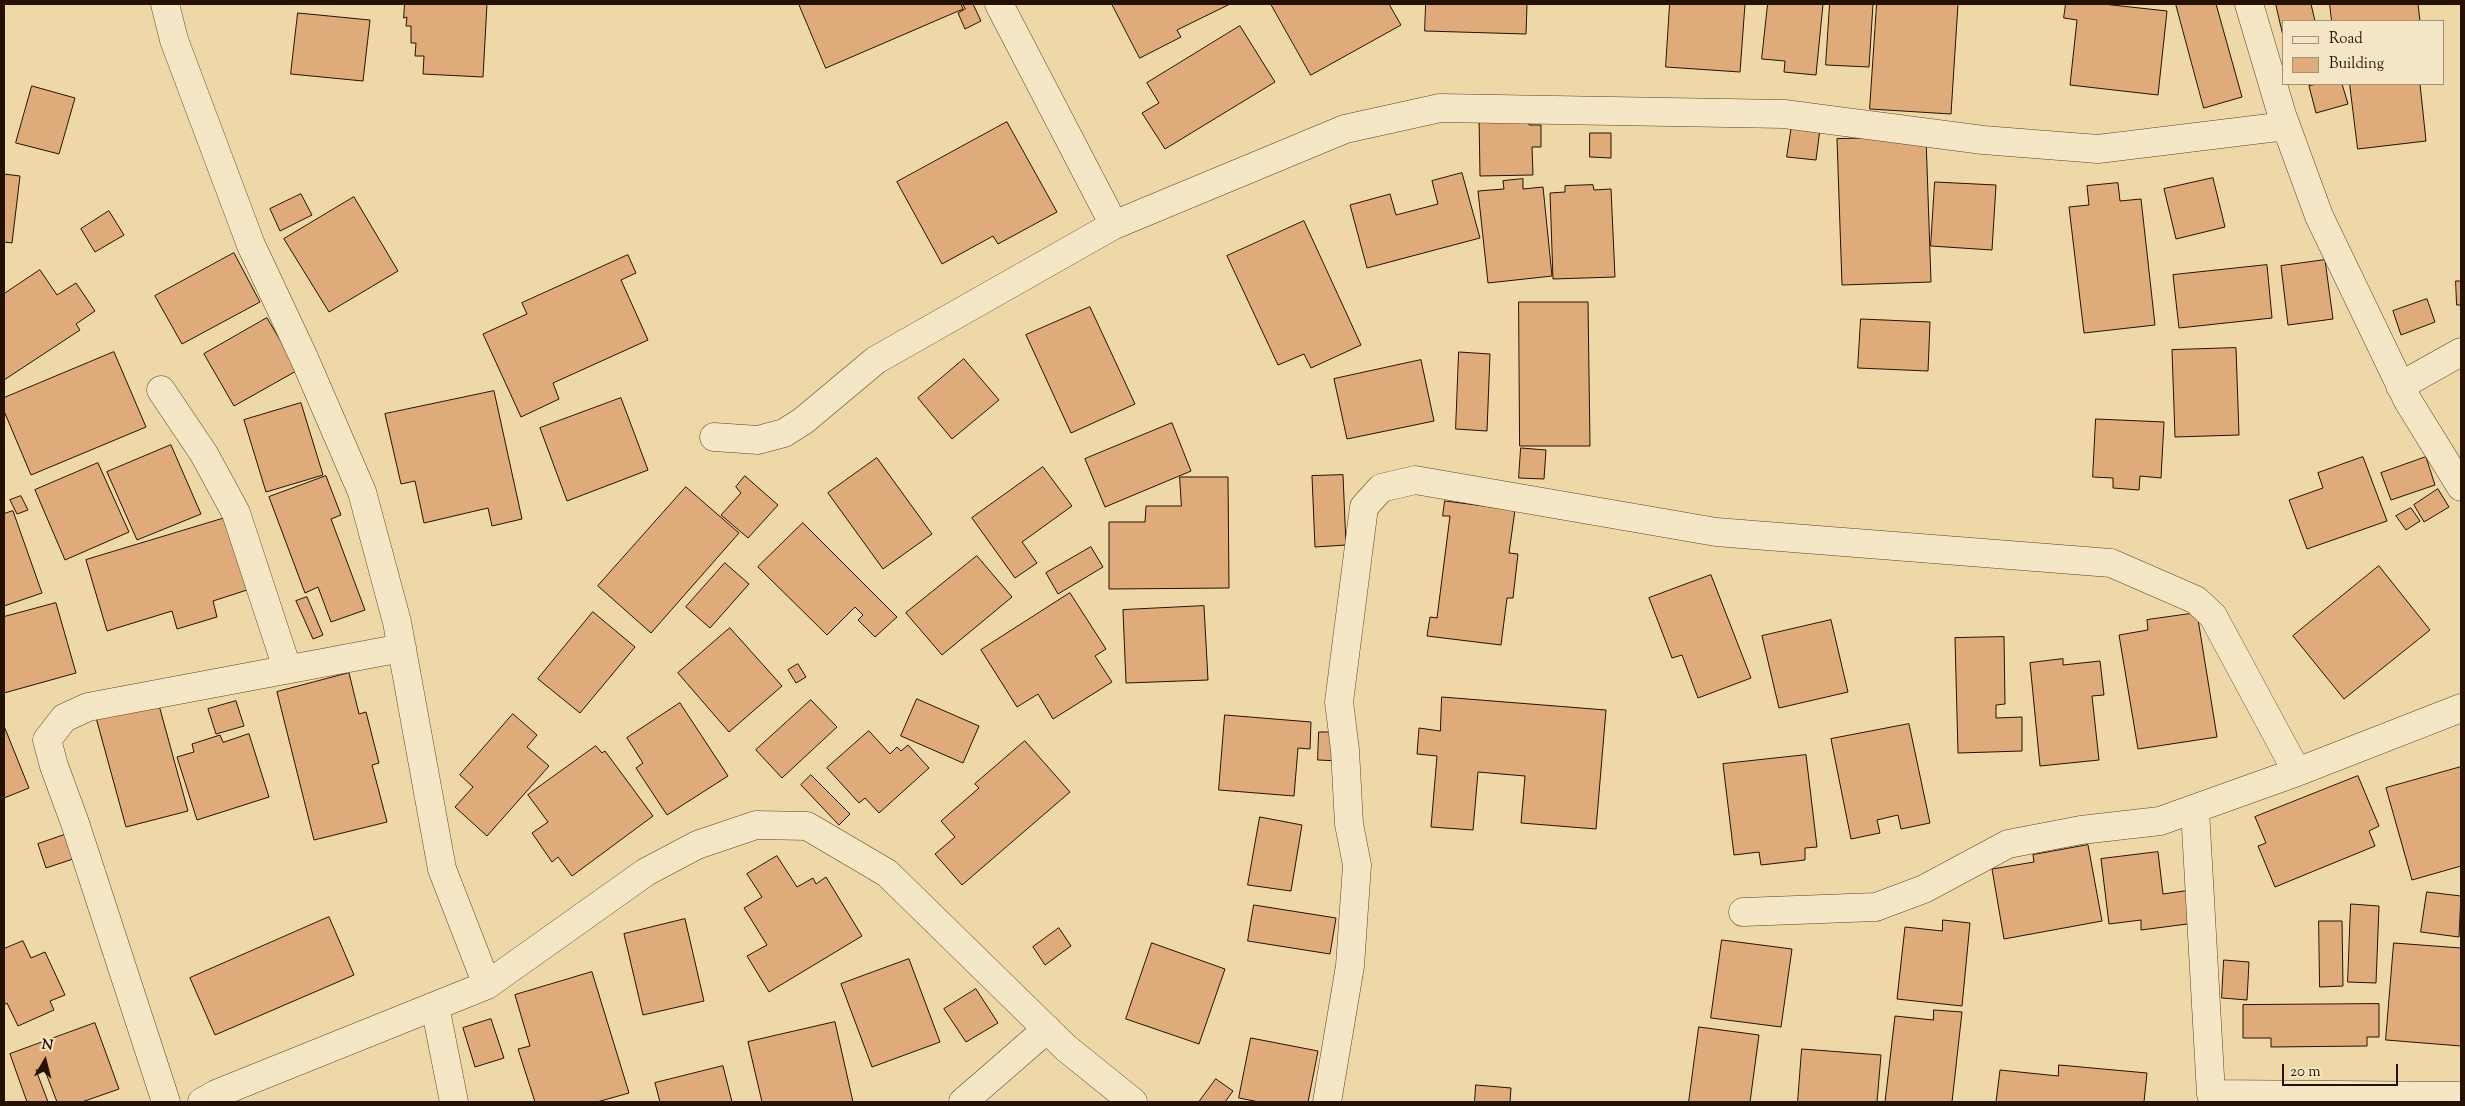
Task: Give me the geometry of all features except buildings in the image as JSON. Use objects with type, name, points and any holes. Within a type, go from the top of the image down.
[{"type":"street","points":[[165,4],[174,40],[251,245],[305,360],[362,492],[397,622],[442,869],[488,985]]},
{"type":"street","points":[[999,4],[1114,225]]},
{"type":"street","points":[[2249,4],[2286,126],[2318,216],[2400,386],[2461,487]]},
{"type":"street","points":[[714,437],[758,440],[784,433],[803,421],[876,360],[1114,225],[1345,130],[1440,108],[1784,114],[1983,140],[2098,149],[2286,126]]},
{"type":"street","points":[[2400,386],[2461,352]]},
{"type":"street","points":[[161,390],[204,454],[236,513],[287,668]]},
{"type":"street","points":[[1327,1102],[1350,966],[1357,866],[1349,824],[1345,750],[1339,702],[1364,507],[1381,488],[1415,480],[1716,532],[2110,563],[2196,600],[2214,616],[2297,772]]},
{"type":"street","points":[[166,1102],[78,832],[54,766],[48,740],[64,718],[88,707],[287,668],[402,648]]},
{"type":"street","points":[[1743,912],[1876,907],[1924,889],[2008,844],[2081,830],[2160,822],[2297,772],[2461,708]]},
{"type":"street","points":[[2195,810],[2211,1098],[2461,1096]]},
{"type":"street","points":[[202,1102],[216,1094],[488,985],[646,872],[697,845],[756,825],[808,826],[887,873],[1066,1048],[1133,1102]]},
{"type":"street","points":[[435,1006],[454,1102]]},
{"type":"street","points":[[963,1102],[1047,1029]]}]
